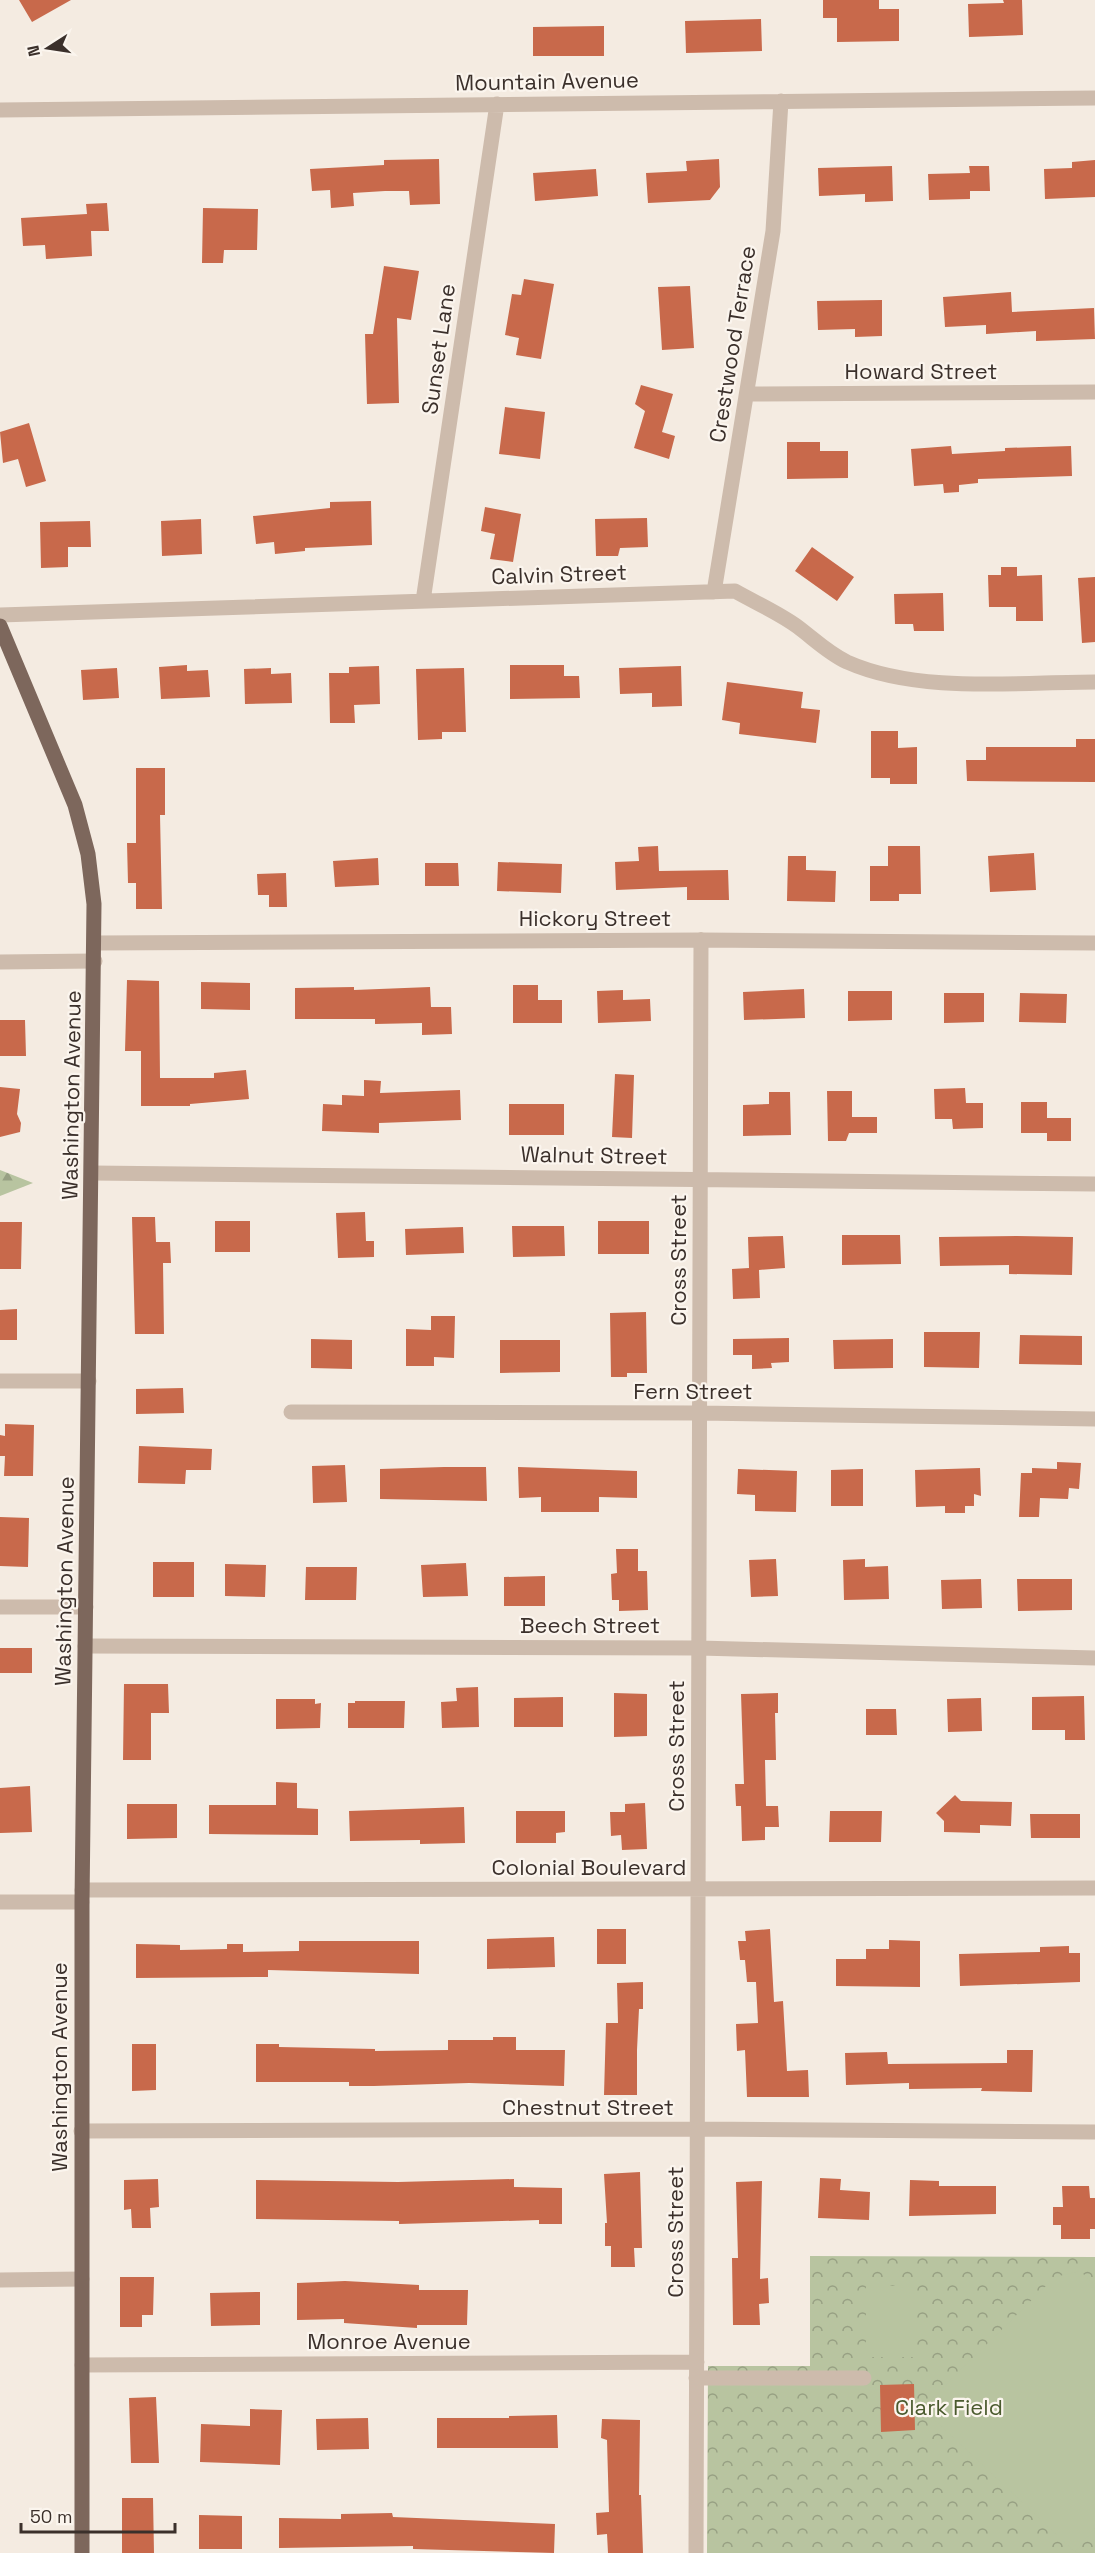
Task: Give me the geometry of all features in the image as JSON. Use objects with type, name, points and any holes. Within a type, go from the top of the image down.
[{"type":"main road","name":"Washington Avenue","points":[[0,626],[75,805],[88,854],[94,904],[82,1896],[82,2553]]},
{"type":"street","name":"Mountain Avenue","points":[[0,110],[1095,98]]},
{"type":"street","name":"Crestwood Terrace","points":[[714,592],[773,231],[781,101]]},
{"type":"street","name":"Sunset Lane","points":[[423,601],[497,104]]},
{"type":"street","name":"Howard Street","points":[[748,394],[1095,392]]},
{"type":"street","name":"Calvin Street","points":[[0,615],[735,591],[797,627],[844,661],[876,674],[910,681],[1095,682]]},
{"type":"street","name":"Hickory Street","points":[[95,943],[701,940],[1095,943]]},
{"type":"street","name":"Cross Street","points":[[696,2553],[701,940]]},
{"type":"street","points":[[0,962],[95,961]]},
{"type":"street","name":"Walnut Street","points":[[92,1173],[1095,1184]]},
{"type":"street","points":[[0,1381],[89,1381]]},
{"type":"street","name":"Fern Street","points":[[291,1413],[700,1413],[1095,1419]]},
{"type":"street","points":[[0,1607],[86,1606]]},
{"type":"street","name":"Beech Street","points":[[86,1646],[699,1648],[1095,1658]]},
{"type":"street","name":"Colonial Boulevard","points":[[0,1902],[82,1896],[698,1889],[1095,1888]]},
{"type":"street","name":"Chestnut Street","points":[[81,2131],[698,2129],[1095,2132]]},
{"type":"street","points":[[0,2280],[81,2279]]},
{"type":"street","name":"Monroe Avenue","points":[[82,2365],[697,2362]]},
{"type":"street","points":[[696,2378],[864,2378]]},
{"type":"green space","points":[[0,1170],[33,1183],[0,1196]]},
{"type":"green space","name":"Clark Field","points":[[810,2256],[1095,2257],[1095,2553],[707,2553],[708,2366],[810,2366]]},
{"type":"green space","points":[[1080,2271],[1095,2285],[1095,2528],[1075,2552],[922,2408],[1055,2277]]},
{"type":"green space","points":[[866,2286],[913,2286],[913,2357],[866,2357]]},
{"type":"building","points":[[19,0],[71,0],[32,22]]},
{"type":"building","points":[[823,0],[879,0],[879,9],[899,9],[899,41],[837,42],[837,18],[823,18]]},
{"type":"building","points":[[1003,0],[1022,0],[1023,35],[969,37],[968,4],[1004,3]]},
{"type":"building","points":[[761,19],[762,51],[686,53],[685,21]]},
{"type":"building","points":[[604,26],[604,56],[533,56],[533,27]]},
{"type":"building","points":[[439,159],[440,204],[410,205],[409,191],[385,191],[353,193],[354,206],[331,208],[330,190],[312,191],[310,169],[384,165],[384,160]]},
{"type":"building","points":[[719,159],[720,187],[710,200],[648,203],[646,173],[687,171],[686,161]]},
{"type":"building","points":[[1095,160],[1095,197],[1045,199],[1044,169],[1072,168],[1072,162]]},
{"type":"building","points":[[892,166],[893,201],[865,202],[865,194],[819,196],[818,168]]},
{"type":"building","points":[[969,166],[989,166],[990,191],[970,191],[970,199],[929,200],[928,174],[970,173]]},
{"type":"building","points":[[596,169],[598,196],[535,201],[533,173]]},
{"type":"building","points":[[107,203],[109,231],[91,231],[92,256],[46,259],[45,245],[23,246],[21,218],[87,214],[86,204]]},
{"type":"building","points":[[203,208],[258,209],[257,250],[224,250],[223,263],[202,263]]},
{"type":"building","points":[[384,266],[419,271],[411,320],[397,318],[399,403],[367,404],[365,334],[373,334]]},
{"type":"building","points":[[524,279],[554,284],[541,359],[516,355],[519,338],[505,335],[512,294],[521,295]]},
{"type":"building","points":[[690,286],[694,348],[662,350],[658,287]]},
{"type":"building","points":[[1011,292],[1012,312],[1094,308],[1095,339],[1036,341],[1036,331],[986,334],[986,325],[945,327],[943,297]]},
{"type":"building","points":[[882,300],[882,336],[855,337],[855,329],[818,330],[817,301]]},
{"type":"building","points":[[641,385],[673,394],[662,432],[675,436],[669,459],[634,448],[645,411],[635,404]]},
{"type":"building","points":[[505,407],[545,412],[540,459],[499,454]]},
{"type":"building","points":[[29,423],[46,481],[26,487],[18,459],[3,463],[0,432]]},
{"type":"building","points":[[787,442],[820,442],[820,451],[848,451],[848,478],[787,479]]},
{"type":"building","points":[[951,446],[952,454],[1005,451],[1005,448],[1071,446],[1072,476],[978,479],[978,483],[959,485],[959,492],[944,493],[943,484],[914,486],[911,449]]},
{"type":"building","points":[[371,501],[372,545],[305,548],[305,551],[275,554],[274,542],[256,544],[253,516],[330,508],[330,502]]},
{"type":"building","points":[[485,507],[521,514],[513,562],[490,559],[495,534],[481,531]]},
{"type":"building","points":[[647,518],[648,547],[620,548],[618,556],[596,556],[595,519]]},
{"type":"building","points":[[201,519],[202,554],[162,556],[161,521]]},
{"type":"building","points":[[90,521],[91,547],[68,547],[68,567],[41,568],[40,522]]},
{"type":"building","points":[[812,547],[854,577],[837,601],[795,571]]},
{"type":"building","points":[[1001,567],[1017,567],[1017,576],[1042,575],[1043,621],[1016,621],[1016,607],[989,607],[988,575],[1001,575]]},
{"type":"building","points":[[1095,577],[1095,642],[1082,643],[1078,578]]},
{"type":"building","points":[[943,593],[944,631],[914,631],[913,624],[895,624],[894,594]]},
{"type":"building","points":[[187,665],[187,671],[208,670],[210,697],[161,699],[159,667]]},
{"type":"building","points":[[510,665],[564,665],[564,676],[579,676],[580,698],[510,699]]},
{"type":"building","points":[[379,666],[380,704],[354,705],[355,723],[330,723],[329,673],[349,673],[349,667]]},
{"type":"building","points":[[681,666],[682,706],[652,707],[652,693],[620,694],[619,668]]},
{"type":"building","points":[[117,668],[119,698],[83,700],[81,670]]},
{"type":"building","points":[[271,668],[271,674],[291,673],[292,703],[245,704],[244,669]]},
{"type":"building","points":[[464,668],[466,732],[442,732],[442,739],[418,740],[416,669]]},
{"type":"building","points":[[727,682],[803,692],[801,708],[820,710],[816,743],[739,734],[740,723],[722,720]]},
{"type":"building","points":[[871,731],[898,731],[898,748],[917,747],[917,784],[890,784],[890,778],[871,778]]},
{"type":"building","points":[[1076,739],[1095,739],[1095,782],[967,781],[966,760],[986,760],[986,747],[1076,747]]},
{"type":"building","points":[[136,768],[165,768],[165,815],[160,815],[162,909],[136,909],[136,883],[128,883],[127,843],[136,843]]},
{"type":"building","points":[[658,846],[659,871],[728,870],[729,900],[687,900],[687,887],[616,890],[615,862],[639,861],[638,847]]},
{"type":"building","points":[[888,846],[920,846],[921,894],[899,894],[899,901],[870,901],[870,866],[888,866]]},
{"type":"building","points":[[1034,853],[1036,890],[990,892],[988,856]]},
{"type":"building","points":[[788,856],[806,856],[806,870],[836,871],[835,902],[787,901]]},
{"type":"building","points":[[378,858],[379,885],[335,887],[333,861]]},
{"type":"building","points":[[498,862],[562,864],[561,893],[497,891]]},
{"type":"building","points":[[425,863],[458,863],[459,886],[425,886]]},
{"type":"building","points":[[286,873],[287,907],[269,907],[269,895],[258,895],[257,874]]},
{"type":"building","points":[[127,980],[159,981],[160,1078],[214,1078],[214,1073],[246,1070],[249,1099],[190,1104],[190,1106],[141,1106],[141,1051],[125,1051]]},
{"type":"building","points":[[201,982],[250,983],[250,1010],[201,1009]]},
{"type":"building","points":[[513,985],[538,985],[538,1000],[562,1000],[562,1023],[513,1023]]},
{"type":"building","points":[[354,987],[354,990],[430,987],[431,1007],[451,1007],[452,1034],[422,1035],[422,1023],[375,1024],[375,1019],[295,1019],[295,988]]},
{"type":"building","points":[[804,989],[805,1018],[744,1020],[743,992]]},
{"type":"building","points":[[623,990],[623,1000],[650,999],[651,1021],[598,1023],[597,991]]},
{"type":"building","points":[[848,991],[892,991],[892,1020],[848,1021]]},
{"type":"building","points":[[944,993],[984,993],[984,1022],[944,1023]]},
{"type":"building","points":[[1020,993],[1067,994],[1066,1023],[1019,1022]]},
{"type":"building","points":[[0,1020],[25,1020],[26,1056],[0,1056]]},
{"type":"building","points":[[615,1074],[634,1075],[632,1138],[612,1137]]},
{"type":"building","points":[[364,1080],[381,1081],[380,1093],[460,1090],[461,1120],[379,1123],[379,1133],[322,1131],[323,1104],[342,1105],[342,1095],[364,1096]]},
{"type":"building","points":[[0,1087],[20,1089],[17,1114],[21,1123],[20,1132],[0,1137]]},
{"type":"building","points":[[965,1088],[966,1103],[983,1103],[983,1128],[953,1129],[952,1119],[935,1119],[934,1089]]},
{"type":"building","points":[[827,1091],[852,1091],[852,1117],[877,1117],[877,1133],[849,1133],[846,1141],[828,1141]]},
{"type":"building","points":[[769,1092],[790,1092],[791,1135],[743,1136],[743,1105],[769,1104]]},
{"type":"building","points":[[1021,1102],[1047,1102],[1047,1133],[1021,1133]]},
{"type":"building","points":[[509,1104],[564,1104],[564,1135],[509,1135]]},
{"type":"building","points":[[1047,1118],[1071,1118],[1071,1141],[1047,1141]]},
{"type":"building","points":[[365,1212],[366,1241],[374,1241],[374,1257],[338,1258],[336,1213]]},
{"type":"building","points":[[132,1217],[155,1217],[156,1242],[170,1242],[171,1263],[163,1263],[164,1334],[135,1334]]},
{"type":"building","points":[[215,1221],[250,1221],[250,1252],[215,1252]]},
{"type":"building","points":[[598,1221],[649,1221],[649,1254],[598,1254]]},
{"type":"building","points":[[0,1222],[22,1222],[21,1269],[0,1269]]},
{"type":"building","points":[[512,1226],[564,1226],[565,1256],[513,1257]]},
{"type":"building","points":[[463,1227],[464,1253],[406,1255],[405,1229]]},
{"type":"building","points":[[842,1235],[900,1235],[901,1264],[842,1265]]},
{"type":"building","points":[[783,1236],[785,1268],[759,1270],[760,1298],[733,1299],[732,1269],[749,1268],[748,1237]]},
{"type":"building","points":[[939,1237],[1073,1237],[1072,1275],[1009,1274],[1009,1265],[940,1266]]},
{"type":"building","points":[[17,1309],[17,1340],[0,1340],[0,1310]]},
{"type":"building","points":[[646,1312],[647,1373],[627,1373],[627,1377],[611,1377],[610,1313]]},
{"type":"building","points":[[431,1316],[455,1316],[454,1358],[434,1357],[434,1366],[406,1366],[406,1329],[431,1330]]},
{"type":"building","points":[[924,1332],[980,1332],[979,1368],[924,1367]]},
{"type":"building","points":[[1020,1335],[1082,1336],[1082,1365],[1019,1364]]},
{"type":"building","points":[[789,1338],[789,1362],[771,1363],[772,1368],[752,1369],[752,1355],[733,1355],[733,1339]]},
{"type":"building","points":[[311,1339],[352,1340],[352,1369],[311,1368]]},
{"type":"building","points":[[893,1339],[893,1368],[834,1369],[833,1340]]},
{"type":"building","points":[[500,1340],[560,1340],[560,1372],[500,1373]]},
{"type":"building","points":[[183,1388],[184,1413],[136,1414],[136,1389]]},
{"type":"building","points":[[5,1424],[34,1425],[33,1476],[4,1476],[5,1456],[0,1456],[0,1435],[5,1436]]},
{"type":"building","points":[[139,1446],[212,1449],[211,1470],[186,1470],[185,1484],[138,1483]]},
{"type":"building","points":[[1057,1462],[1081,1463],[1079,1489],[1069,1488],[1068,1499],[1040,1498],[1039,1517],[1019,1517],[1021,1473],[1032,1473],[1032,1468],[1057,1469]]},
{"type":"building","points":[[345,1465],[347,1502],[313,1503],[312,1466]]},
{"type":"building","points":[[486,1467],[487,1501],[380,1499],[380,1469]]},
{"type":"building","points":[[518,1467],[637,1471],[637,1498],[599,1497],[599,1512],[541,1512],[541,1497],[519,1498]]},
{"type":"building","points":[[980,1468],[981,1496],[974,1494],[974,1506],[965,1506],[965,1513],[945,1513],[945,1506],[916,1507],[915,1470]]},
{"type":"building","points":[[738,1469],[797,1471],[796,1512],[755,1511],[755,1495],[737,1494]]},
{"type":"building","points":[[863,1469],[863,1506],[831,1506],[831,1470]]},
{"type":"building","points":[[0,1517],[29,1518],[28,1567],[0,1566]]},
{"type":"building","points":[[616,1549],[638,1549],[638,1571],[647,1571],[648,1610],[619,1611],[619,1600],[612,1600],[611,1574],[617,1573]]},
{"type":"building","points":[[776,1559],[778,1596],[751,1597],[749,1560]]},
{"type":"building","points":[[865,1559],[865,1567],[888,1566],[889,1599],[844,1600],[843,1560]]},
{"type":"building","points":[[153,1562],[194,1562],[194,1597],[153,1597]]},
{"type":"building","points":[[466,1563],[468,1596],[423,1597],[421,1565]]},
{"type":"building","points":[[225,1564],[266,1565],[265,1597],[225,1596]]},
{"type":"building","points":[[306,1567],[357,1567],[356,1600],[305,1600]]},
{"type":"building","points":[[545,1576],[545,1606],[504,1606],[504,1577]]},
{"type":"building","points":[[981,1579],[982,1608],[942,1609],[941,1580]]},
{"type":"building","points":[[1017,1579],[1072,1579],[1072,1610],[1018,1611]]},
{"type":"building","points":[[0,1648],[32,1648],[32,1673],[0,1673]]},
{"type":"building","points":[[124,1684],[168,1684],[169,1713],[151,1713],[151,1760],[123,1760]]},
{"type":"building","points":[[478,1687],[479,1727],[442,1728],[441,1702],[457,1701],[456,1688]]},
{"type":"building","points":[[614,1693],[647,1694],[647,1736],[614,1737]]},
{"type":"building","points":[[778,1693],[778,1713],[775,1713],[776,1760],[765,1760],[766,1806],[778,1806],[779,1827],[765,1827],[765,1840],[742,1841],[741,1806],[736,1806],[735,1784],[744,1784],[741,1694]]},
{"type":"building","points":[[1084,1696],[1085,1740],[1065,1740],[1065,1730],[1032,1730],[1032,1697]]},
{"type":"building","points":[[563,1697],[563,1727],[514,1727],[514,1698]]},
{"type":"building","points":[[981,1698],[982,1731],[948,1732],[947,1699]]},
{"type":"building","points":[[276,1699],[315,1699],[315,1704],[321,1703],[320,1728],[276,1729]]},
{"type":"building","points":[[355,1701],[405,1701],[404,1728],[348,1728],[348,1703],[355,1703]]},
{"type":"building","points":[[866,1709],[896,1709],[897,1735],[866,1735]]},
{"type":"building","points":[[276,1782],[297,1783],[297,1808],[318,1809],[318,1835],[209,1834],[209,1805],[276,1805]]},
{"type":"building","points":[[30,1786],[32,1832],[0,1833],[0,1788]]},
{"type":"building","points":[[955,1795],[961,1801],[1012,1802],[1011,1826],[980,1825],[980,1833],[944,1832],[944,1821],[936,1813]]},
{"type":"building","points":[[645,1803],[647,1849],[622,1850],[621,1835],[611,1836],[610,1812],[625,1812],[625,1804]]},
{"type":"building","points":[[127,1804],[177,1804],[177,1838],[127,1839]]},
{"type":"building","points":[[464,1807],[465,1843],[420,1844],[420,1840],[350,1841],[349,1811]]},
{"type":"building","points":[[516,1811],[565,1811],[565,1832],[556,1833],[556,1843],[516,1843]]},
{"type":"building","points":[[830,1811],[882,1811],[881,1842],[829,1842]]},
{"type":"building","points":[[1030,1814],[1080,1814],[1080,1838],[1031,1838]]},
{"type":"building","points":[[597,1929],[626,1929],[626,1964],[597,1964]]},
{"type":"building","points":[[770,1929],[774,2002],[783,2001],[787,2071],[808,2070],[809,2097],[747,2097],[745,2050],[737,2051],[736,2024],[758,2023],[756,1982],[747,1982],[745,1960],[740,1960],[738,1941],[746,1941],[745,1931]]},
{"type":"building","points":[[554,1937],[555,1967],[487,1969],[487,1939]]},
{"type":"building","points":[[889,1940],[920,1941],[920,1987],[836,1986],[836,1959],[866,1959],[866,1949],[889,1949]]},
{"type":"building","points":[[299,1941],[419,1941],[419,1974],[268,1970],[268,1977],[136,1978],[136,1944],[180,1945],[180,1950],[227,1949],[227,1944],[243,1944],[243,1952],[299,1951]]},
{"type":"building","points":[[1069,1946],[1069,1953],[1080,1953],[1080,1982],[960,1986],[959,1954],[1040,1952],[1040,1947]]},
{"type":"building","points":[[643,1982],[643,2009],[639,2009],[637,2095],[604,2095],[606,2023],[618,2023],[617,1983]]},
{"type":"building","points":[[493,2037],[516,2037],[516,2050],[565,2050],[564,2086],[469,2083],[349,2086],[349,2082],[256,2082],[256,2044],[279,2044],[279,2047],[375,2049],[375,2051],[448,2050],[448,2040],[493,2040]]},
{"type":"building","points":[[132,2044],[156,2044],[156,2090],[132,2091]]},
{"type":"building","points":[[1007,2050],[1033,2050],[1032,2092],[981,2091],[982,2088],[909,2089],[909,2083],[846,2085],[845,2053],[887,2052],[888,2064],[1007,2063]]},
{"type":"building","points":[[640,2172],[642,2248],[634,2248],[635,2267],[611,2267],[611,2246],[605,2246],[605,2223],[607,2223],[604,2174]]},
{"type":"building","points":[[820,2178],[841,2179],[840,2190],[870,2192],[869,2220],[818,2218]]},
{"type":"building","points":[[158,2179],[159,2207],[150,2208],[151,2228],[132,2228],[131,2209],[124,2210],[124,2180]]},
{"type":"building","points":[[514,2179],[514,2187],[562,2188],[562,2224],[539,2224],[539,2220],[399,2224],[399,2221],[256,2219],[256,2180],[398,2182]]},
{"type":"building","points":[[910,2180],[939,2181],[939,2186],[996,2186],[996,2214],[909,2216]]},
{"type":"building","points":[[762,2181],[760,2279],[768,2278],[769,2303],[759,2304],[760,2325],[733,2325],[732,2258],[738,2258],[736,2182]]},
{"type":"building","points":[[1062,2186],[1089,2186],[1090,2198],[1095,2198],[1095,2229],[1090,2229],[1090,2239],[1061,2239],[1061,2225],[1053,2225],[1053,2207],[1063,2207]]},
{"type":"building","points":[[120,2277],[154,2277],[153,2315],[142,2315],[142,2327],[120,2327]]},
{"type":"building","points":[[345,2281],[419,2285],[419,2290],[468,2290],[467,2325],[417,2325],[417,2328],[344,2323],[344,2319],[297,2320],[297,2283]]},
{"type":"building","points":[[260,2292],[260,2325],[211,2326],[210,2293]]},
{"type":"building","points":[[914,2384],[915,2430],[881,2432],[880,2385]]},
{"type":"building","points":[[156,2397],[159,2463],[131,2463],[129,2398]]},
{"type":"building","points":[[250,2409],[282,2410],[280,2465],[200,2462],[201,2424],[250,2426]]},
{"type":"building","points":[[557,2415],[558,2448],[437,2448],[437,2418]]},
{"type":"building","points":[[368,2418],[369,2449],[317,2450],[316,2419]]},
{"type":"building","points":[[602,2419],[640,2420],[639,2495],[641,2495],[643,2553],[608,2553],[607,2534],[597,2535],[596,2513],[609,2512],[607,2440],[601,2438]]},
{"type":"building","points":[[122,2498],[153,2498],[154,2553],[122,2553]]},
{"type":"building","points":[[392,2513],[393,2517],[555,2524],[554,2553],[413,2549],[413,2546],[279,2548],[279,2518],[341,2519],[341,2514]]},
{"type":"building","points":[[199,2515],[242,2516],[242,2549],[199,2549]]}]
